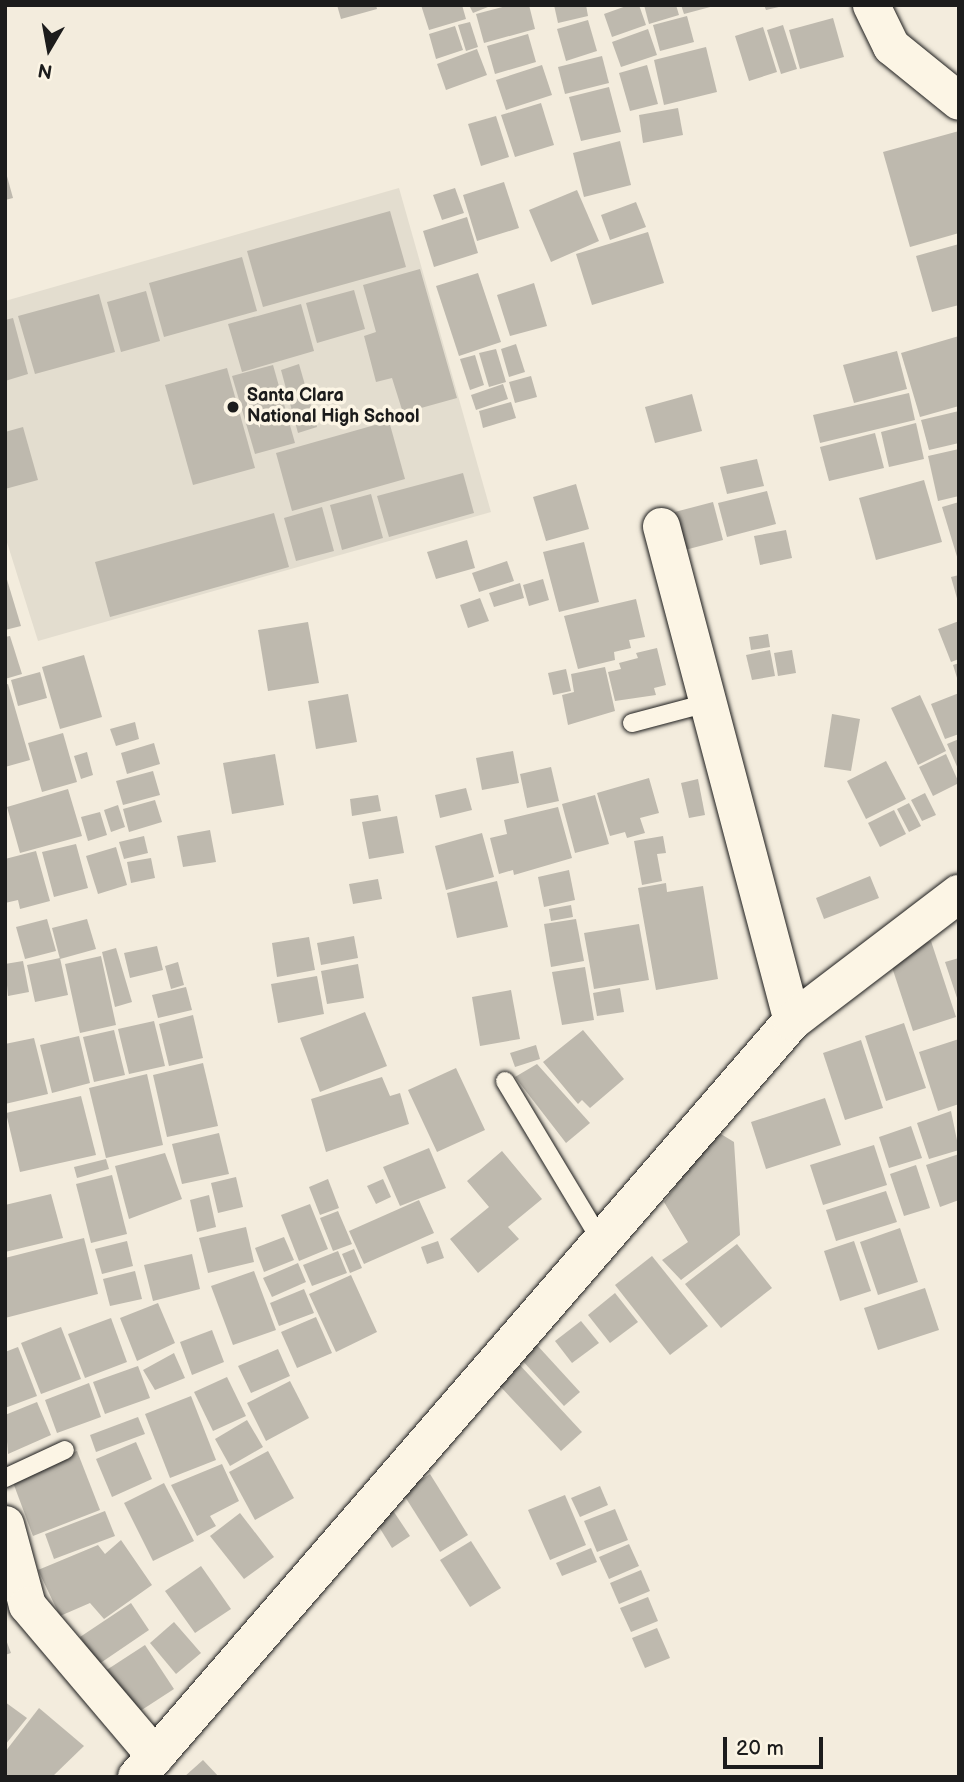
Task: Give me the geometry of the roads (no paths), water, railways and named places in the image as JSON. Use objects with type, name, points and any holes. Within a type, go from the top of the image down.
[{"type":"main road","points":[[146,1766],[600,1239],[792,1021],[959,894]]},
{"type":"street","points":[[871,5],[891,46],[959,102]]},
{"type":"street","points":[[661,526],[792,1021]]},
{"type":"street","points":[[5,1524],[27,1605],[146,1766]]},
{"type":"lane","points":[[632,723],[707,703]]},
{"type":"lane","points":[[505,1081],[600,1239]]},
{"type":"lane","points":[[5,1478],[65,1450]]},
{"type":"place","name":"Santa Clara National High School","points":[[233,407]]}]
